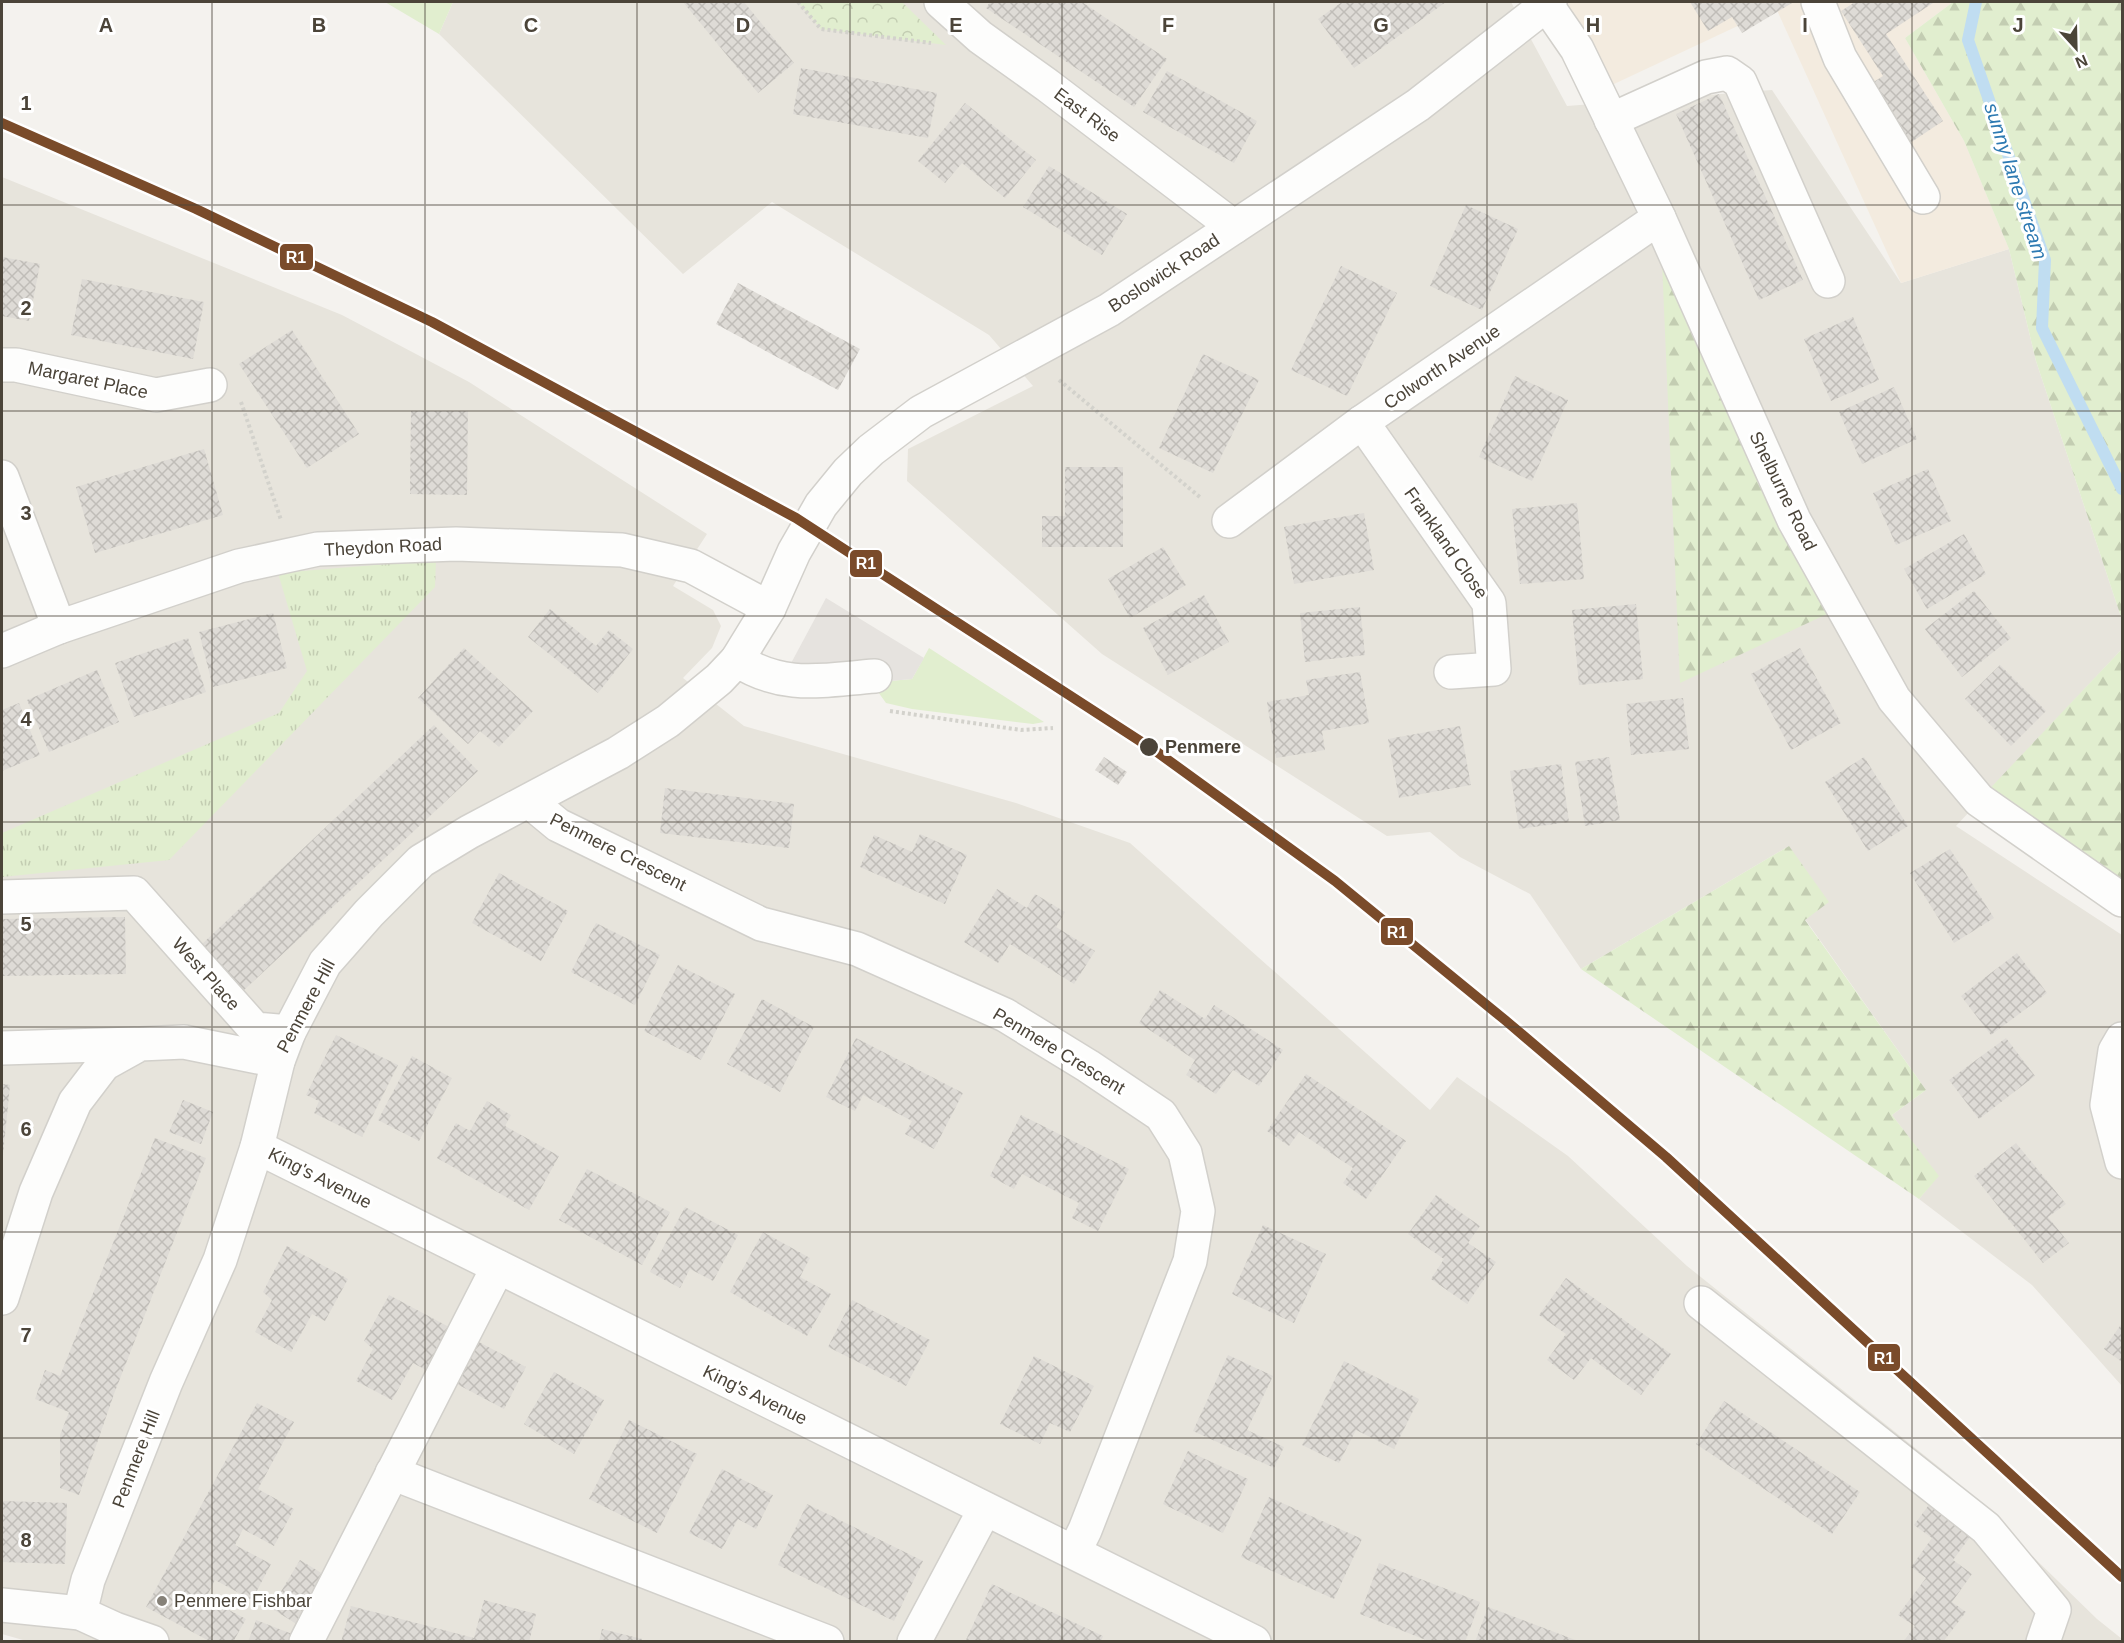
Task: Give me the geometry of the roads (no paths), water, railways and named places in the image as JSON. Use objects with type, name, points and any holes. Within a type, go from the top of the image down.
[{"type":"street","name":"East Rise","points":[[941,2],[981,37],[1234,227]]},
{"type":"street","points":[[1818,2],[1840,58],[1923,197]]},
{"type":"street","name":"Shelburne Road","points":[[1548,3],[1577,49],[1659,218],[1794,520],[1894,699],[1979,800],[2122,900]]},
{"type":"street","name":"Boslowick Road","points":[[794,552],[820,505],[848,472],[871,450],[921,412],[1109,310],[1418,105],[1548,3]]},
{"type":"street","points":[[1611,120],[1706,76],[1727,73],[1740,82],[1828,281]]},
{"type":"street","name":"Colworth Avenue","points":[[1229,521],[1362,422],[1659,218]]},
{"type":"street","name":"Margaret Place","points":[[2,365],[16,365],[156,395],[210,385]]},
{"type":"street","name":"Frankland Close","points":[[1362,422],[1489,603],[1494,669],[1451,672]]},
{"type":"street","points":[[2,477],[59,627]]},
{"type":"street","name":"Theydon Road","points":[[2,651],[59,627],[239,566],[318,549],[456,544],[622,550],[691,566],[769,608]]},
{"type":"street","name":"Penmere Hill","points":[[80,1613],[88,1580],[166,1382],[220,1260],[257,1147],[284,1047],[325,963],[369,913],[421,861],[469,832],[618,753],[696,700],[737,660],[769,608],[794,552]]},
{"type":"street","points":[[737,660],[754,671],[793,681],[875,676]]},
{"type":"street","name":"Penmere Crescent","points":[[529,801],[558,825],[761,924],[857,948],[1005,1015],[1088,1066],[1161,1115],[1185,1153],[1198,1211],[1190,1261],[1085,1530],[1074,1552]]},
{"type":"street","name":"West Place","points":[[2,897],[134,893],[255,1029],[284,1047]]},
{"type":"street","points":[[2122,1039],[2115,1051],[2107,1105],[2122,1162]]},
{"type":"street","points":[[2,1048],[184,1042],[284,1047]]},
{"type":"street","points":[[2,1298],[36,1192],[75,1102],[104,1064],[140,1044]]},
{"type":"street","name":"King's Avenue","points":[[257,1147],[1254,1641]]},
{"type":"street","points":[[306,1641],[498,1267]]},
{"type":"street","points":[[1701,1304],[1986,1528],[2054,1610],[2043,1641]]},
{"type":"street","points":[[392,1473],[827,1641]]},
{"type":"street","points":[[914,1641],[985,1509]]},
{"type":"street","points":[[2,1605],[80,1613],[115,1629],[152,1641]]},
{"type":"waterway","name":"sunny lane stream","points":[[1976,2],[1968,40],[2045,260],[2042,328],[2122,489]]},
{"type":"place","name":"Penmere","points":[[1149,747]]},
{"type":"place","name":"Penmere Fishbar","points":[[162,1601]]}]
